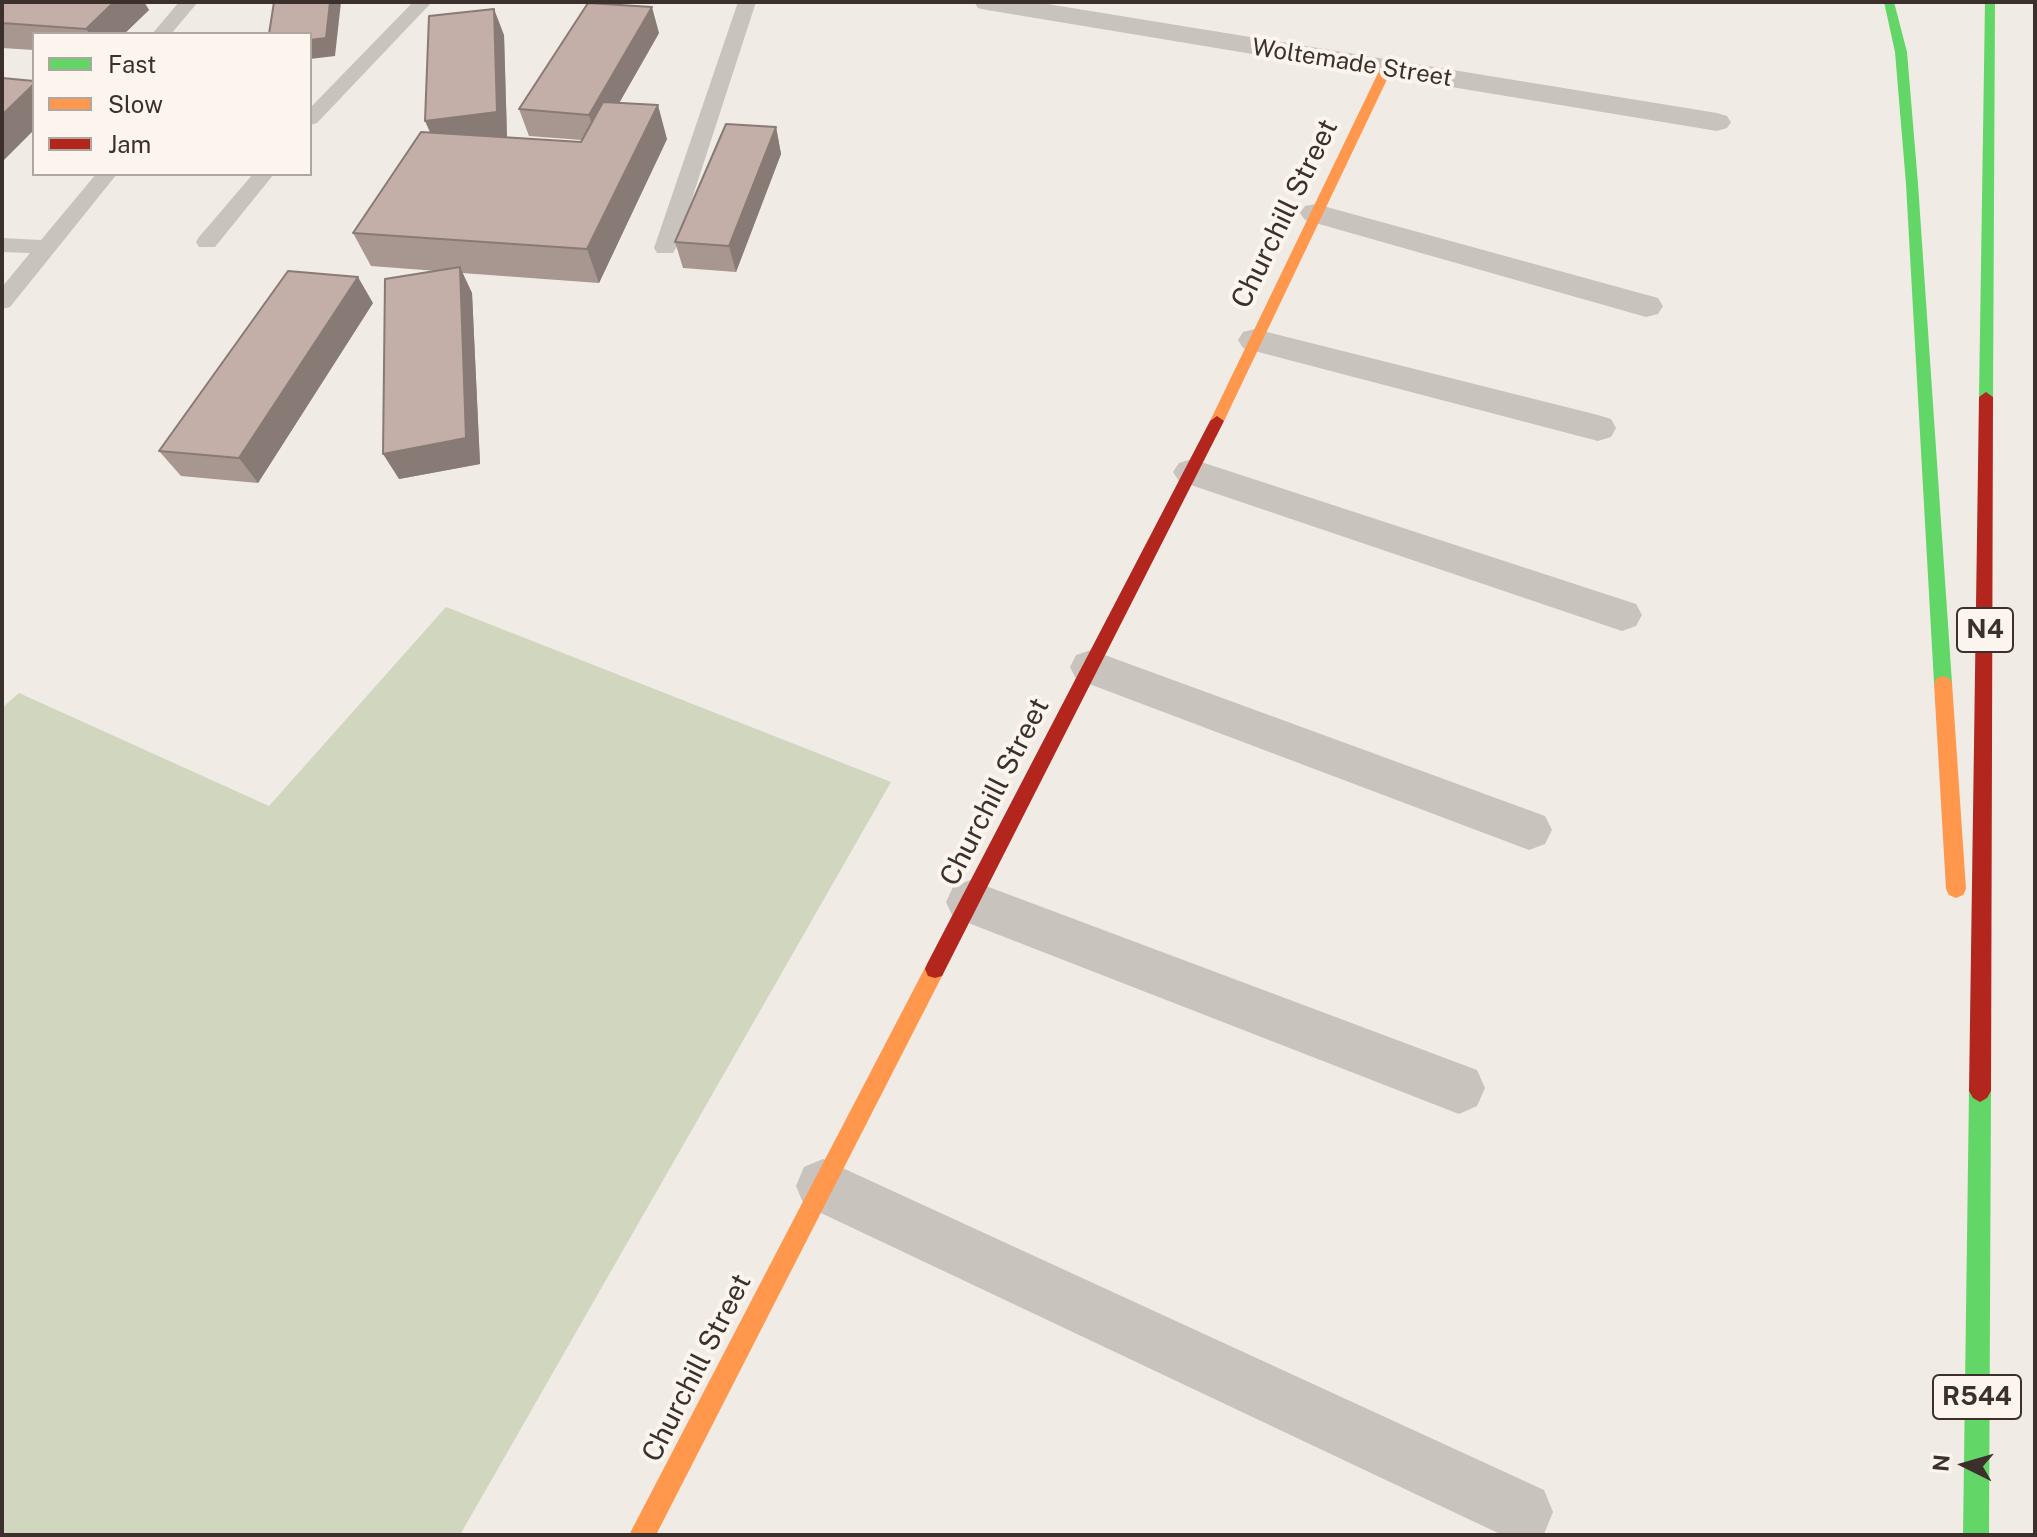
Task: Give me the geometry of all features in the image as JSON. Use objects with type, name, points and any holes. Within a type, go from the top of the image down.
[{"type":"main road","points":[[1889,2],[1901,52],[1912,184],[1957,912]]},
{"type":"main road","name":"N4","points":[[1979,1259],[1990,2]]},
{"type":"main road","name":"Churchill Street","points":[[642,1535],[1192,472],[1386,69]]},
{"type":"main road","points":[[1962,991],[1979,1259]]},
{"type":"main road","name":"R544","points":[[1976,1535],[1979,1259]]},
{"type":"street","name":"Woltemade Street","points":[[987,2],[1717,122]]},
{"type":"street","points":[[1316,213],[1646,306]]},
{"type":"street","points":[[1255,340],[1598,428]]},
{"type":"street","points":[[1192,472],[1622,615]]},
{"type":"street","points":[[1091,667],[1529,830]]},
{"type":"street","points":[[970,902],[1459,1088]]},
{"type":"street","points":[[823,1186],[1522,1512]]},
{"type":"lane","points":[[163,32],[189,2]]},
{"type":"lane","points":[[312,117],[423,2]]},
{"type":"lane","points":[[665,248],[747,2]]},
{"type":"lane","points":[[2,302],[105,176]]},
{"type":"lane","points":[[207,242],[262,176]]},
{"type":"lane","points":[[2,245],[48,247]]},
{"type":"green space","points":[[446,607],[891,782],[460,1535],[2,1535],[2,708],[19,693],[269,806]]},
{"type":"building","points":[[2,2],[114,2],[86,29],[2,23]]},
{"type":"building","points":[[274,2],[330,2],[326,38],[312,40],[312,32],[269,32]]},
{"type":"building","points":[[588,3],[652,7],[589,115],[519,109]]},
{"type":"building","points":[[494,9],[497,112],[425,121],[429,16]]},
{"type":"building","points":[[2,78],[32,81],[32,86],[2,115]]},
{"type":"building","points":[[603,102],[658,105],[587,249],[353,233],[421,132],[581,142]]},
{"type":"building","points":[[726,124],[776,127],[729,246],[675,242]]},
{"type":"building","points":[[460,267],[466,438],[383,454],[385,279]]},
{"type":"building","points":[[288,271],[358,277],[239,458],[159,451]]},
{"type":"traffic: fast","points":[[1889,2],[1901,52],[1912,184],[1943,683]]},
{"type":"traffic: fast","points":[[1986,397],[1990,2]]},
{"type":"traffic: fast","points":[[1976,1535],[1980,1091]]},
{"type":"traffic: slow","points":[[1217,421],[1386,69]]},
{"type":"traffic: slow","points":[[1943,683],[1956,889]]},
{"type":"traffic: slow","points":[[642,1535],[935,969]]},
{"type":"traffic: jam","points":[[1980,1091],[1986,397]]},
{"type":"traffic: jam","points":[[935,969],[1217,421]]}]
